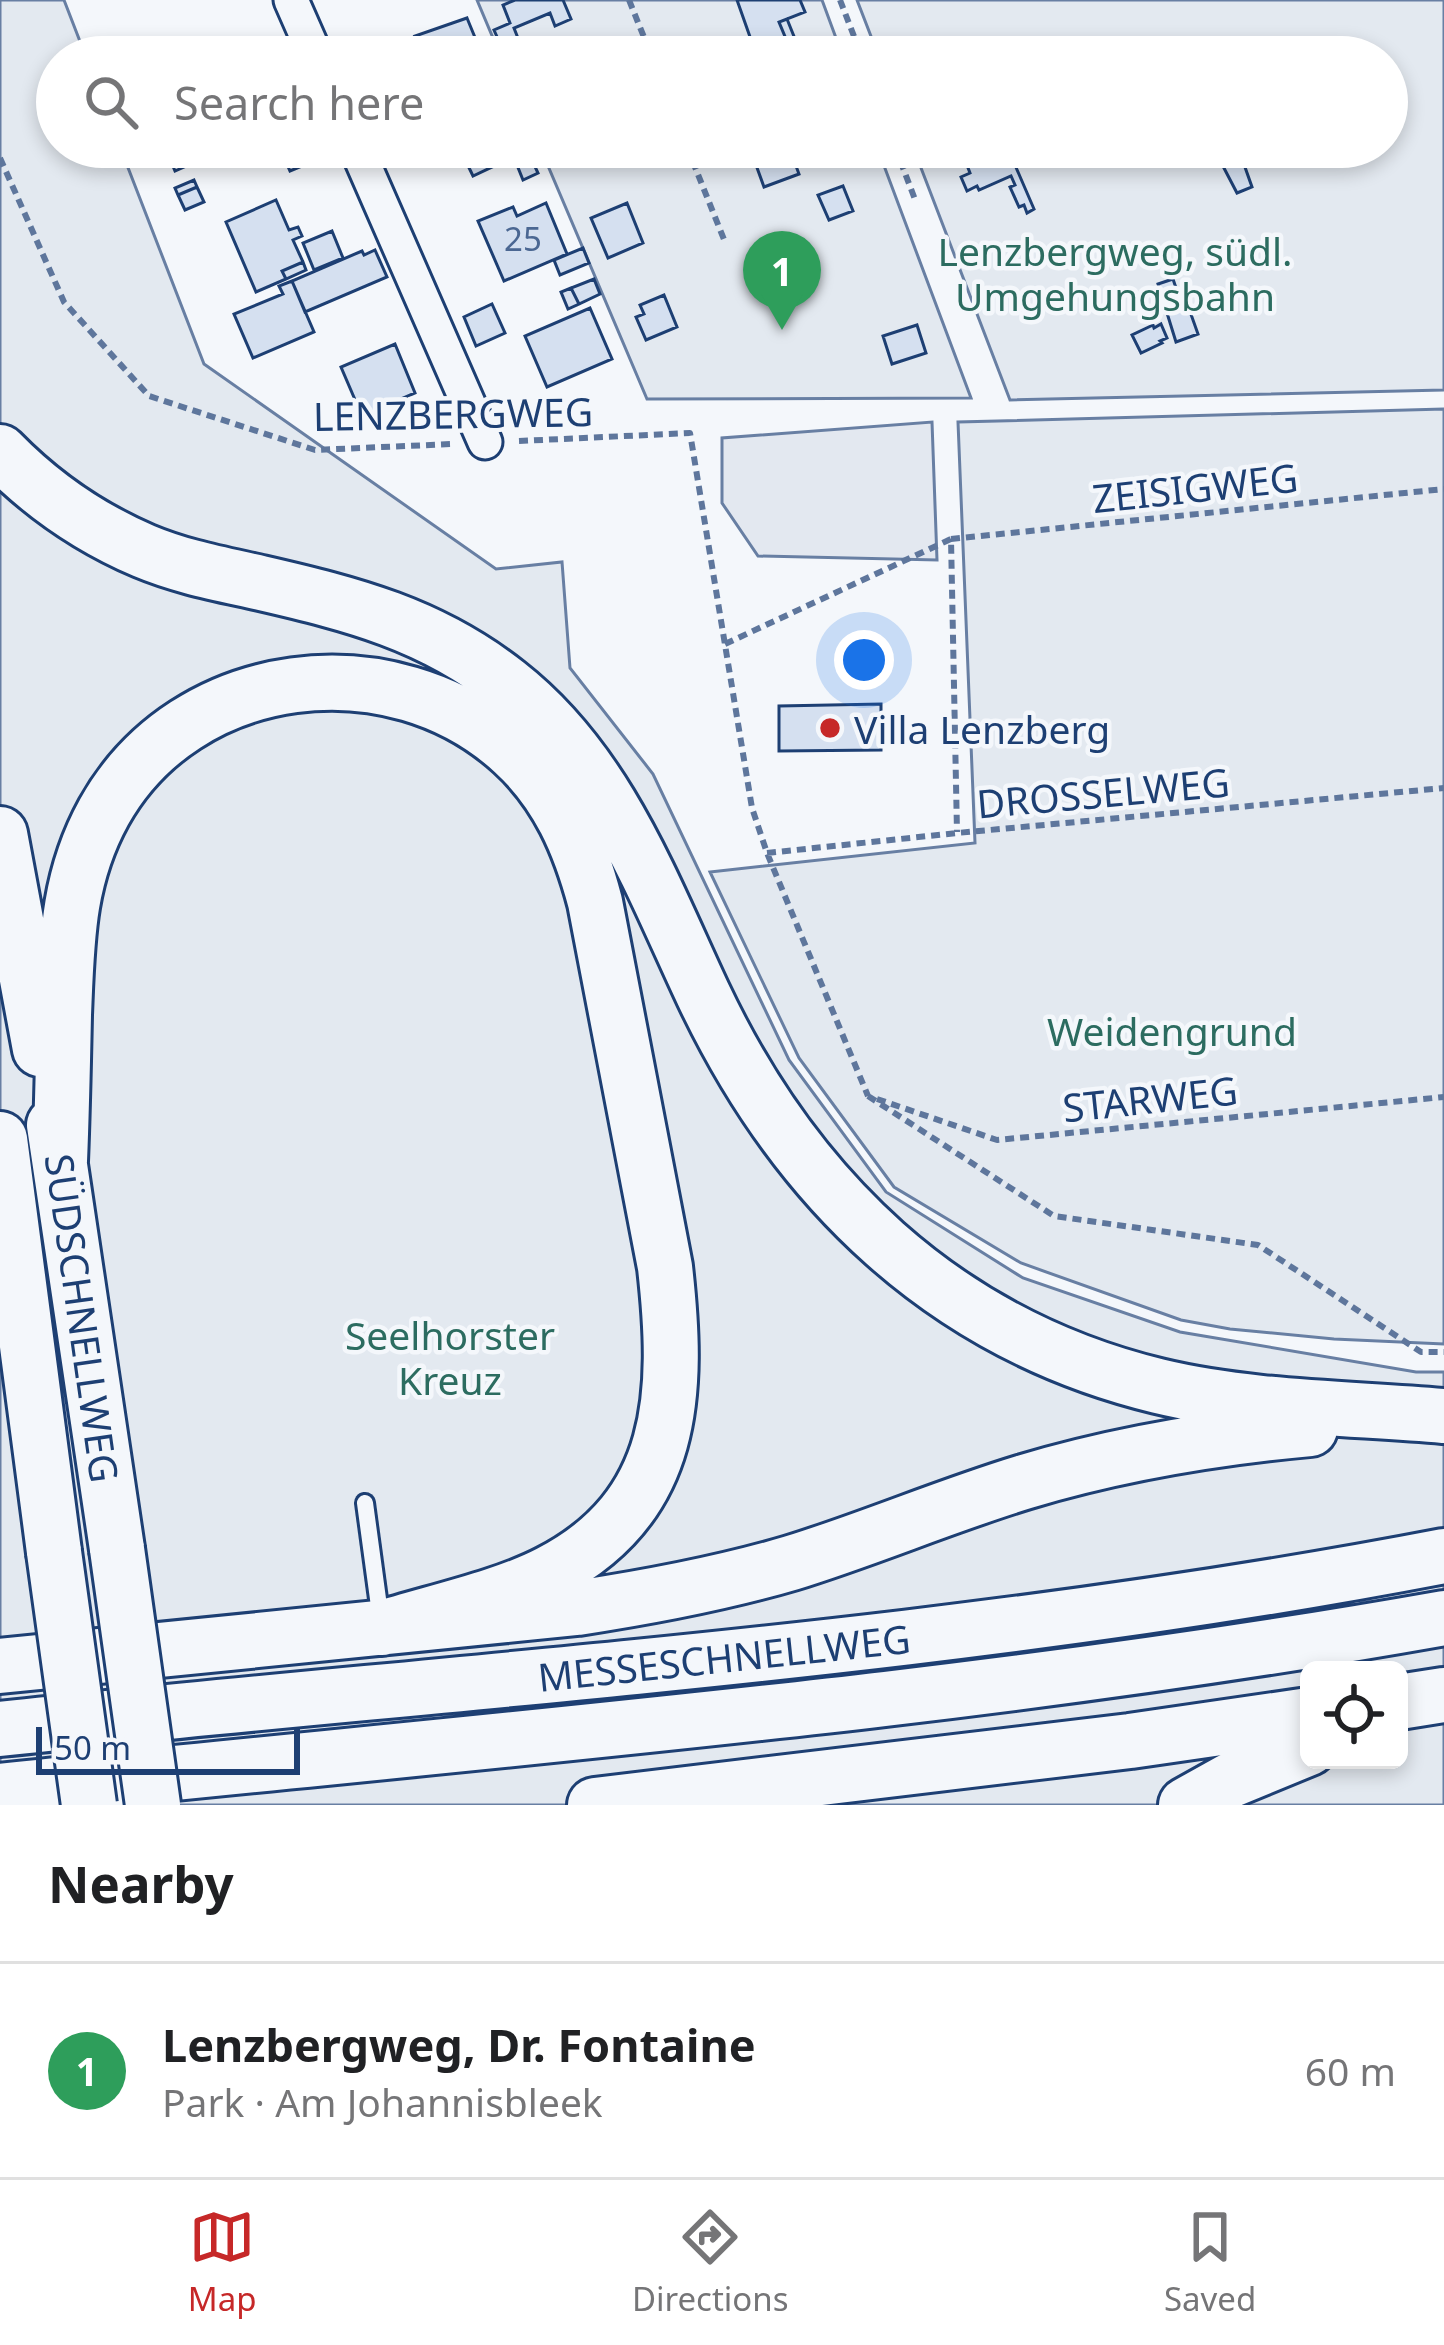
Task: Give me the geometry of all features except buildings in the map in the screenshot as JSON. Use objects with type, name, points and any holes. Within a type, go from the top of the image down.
[{"type":"highway","points":[[0,452],[60,504],[101,530],[191,567],[380,613],[425,632],[469,656],[546,718],[607,796],[710,1008],[770,1114],[845,1208],[938,1287],[1042,1346],[1157,1386],[1217,1397],[1444,1417]]},
{"type":"highway","points":[[60,1161],[67,930],[73,888],[86,847],[106,808],[162,743],[197,718],[276,687],[362,683],[404,691],[444,706],[515,753],[543,785],[567,821],[584,860],[599,925],[665,1267],[672,1327],[668,1418],[640,1490],[613,1526],[584,1551],[549,1573],[513,1587],[382,1628]]},
{"type":"highway","name":"SÜDSCHNELLWEG","points":[[0,834],[60,1161],[153,1805]]},
{"type":"highway","name":"SÜDSCHNELLWEG","points":[[1,1150],[89,1805]]},
{"type":"highway","points":[[0,1666],[577,1608],[720,1582],[795,1562],[1089,1464],[1253,1434],[1444,1417]]},
{"type":"highway","name":"MESSESCHNELLWEG","points":[[0,1729],[807,1650],[1107,1614],[1444,1556]]},
{"type":"highway","name":"MESSESCHNELLWEG","points":[[0,1791],[769,1713],[1107,1673],[1444,1618]]},
{"type":"highway","points":[[595,1805],[1300,1716]]},
{"type":"highway","points":[[1186,1805],[1300,1752]]},
{"type":"street","points":[[291,0],[307,36]]},
{"type":"street","points":[[365,168],[485,442]]},
{"type":"lane","points":[[365,1503],[382,1628]]},
{"type":"path","points":[[629,0],[644,36]]},
{"type":"path","points":[[840,0],[854,36]]},
{"type":"path","name":"LENZBERGWEG","points":[[0,158],[64,302],[149,396],[315,450],[690,434],[725,644]]},
{"type":"path","points":[[695,168],[725,242]]},
{"type":"path","points":[[903,168],[916,202]]},
{"type":"path","name":"ZEISIGWEG","points":[[725,644],[951,539],[1444,489]]},
{"type":"path","points":[[951,539],[957,832]]},
{"type":"path","points":[[725,644],[752,808],[868,1096],[1054,1216],[1258,1245],[1421,1352],[1444,1352]]},
{"type":"path","name":"DROSSELWEG","points":[[767,854],[1444,788]]},
{"type":"path","name":"STARWEG","points":[[868,1096],[997,1140],[1444,1096]]},
{"type":"green space","name":"Seelhorster Kreuz","points":[[0,0],[64,0],[78,36],[36,36],[36,168],[128,168],[204,364],[496,569],[562,562],[570,668],[653,774],[789,1060],[886,1192],[1023,1278],[1180,1332],[1416,1372],[1444,1372],[1444,1805],[0,1805]]},
{"type":"green space","points":[[477,0],[822,0],[835,36],[492,36]]},
{"type":"green space","name":"Lenzbergweg, südl. Umgehungsbahn","points":[[857,0],[1444,0],[1444,390],[1010,400],[921,168],[1408,168],[1408,36],[871,36]]},
{"type":"green space","points":[[549,168],[885,168],[971,398],[647,399]]},
{"type":"green space","name":"Weidengrund","points":[[1444,409],[1444,1344],[1334,1339],[1181,1320],[1021,1263],[894,1187],[799,1058],[710,872],[975,843],[958,422]]},
{"type":"shaded area","points":[[932,422],[937,560],[758,556],[722,503],[722,438]]},
{"type":"place","name":"Lenzbergweg, Dr. Fontaine","points":[[782,330]]},
{"type":"place","name":"Villa Lenzberg","points":[[830,728]]}]
